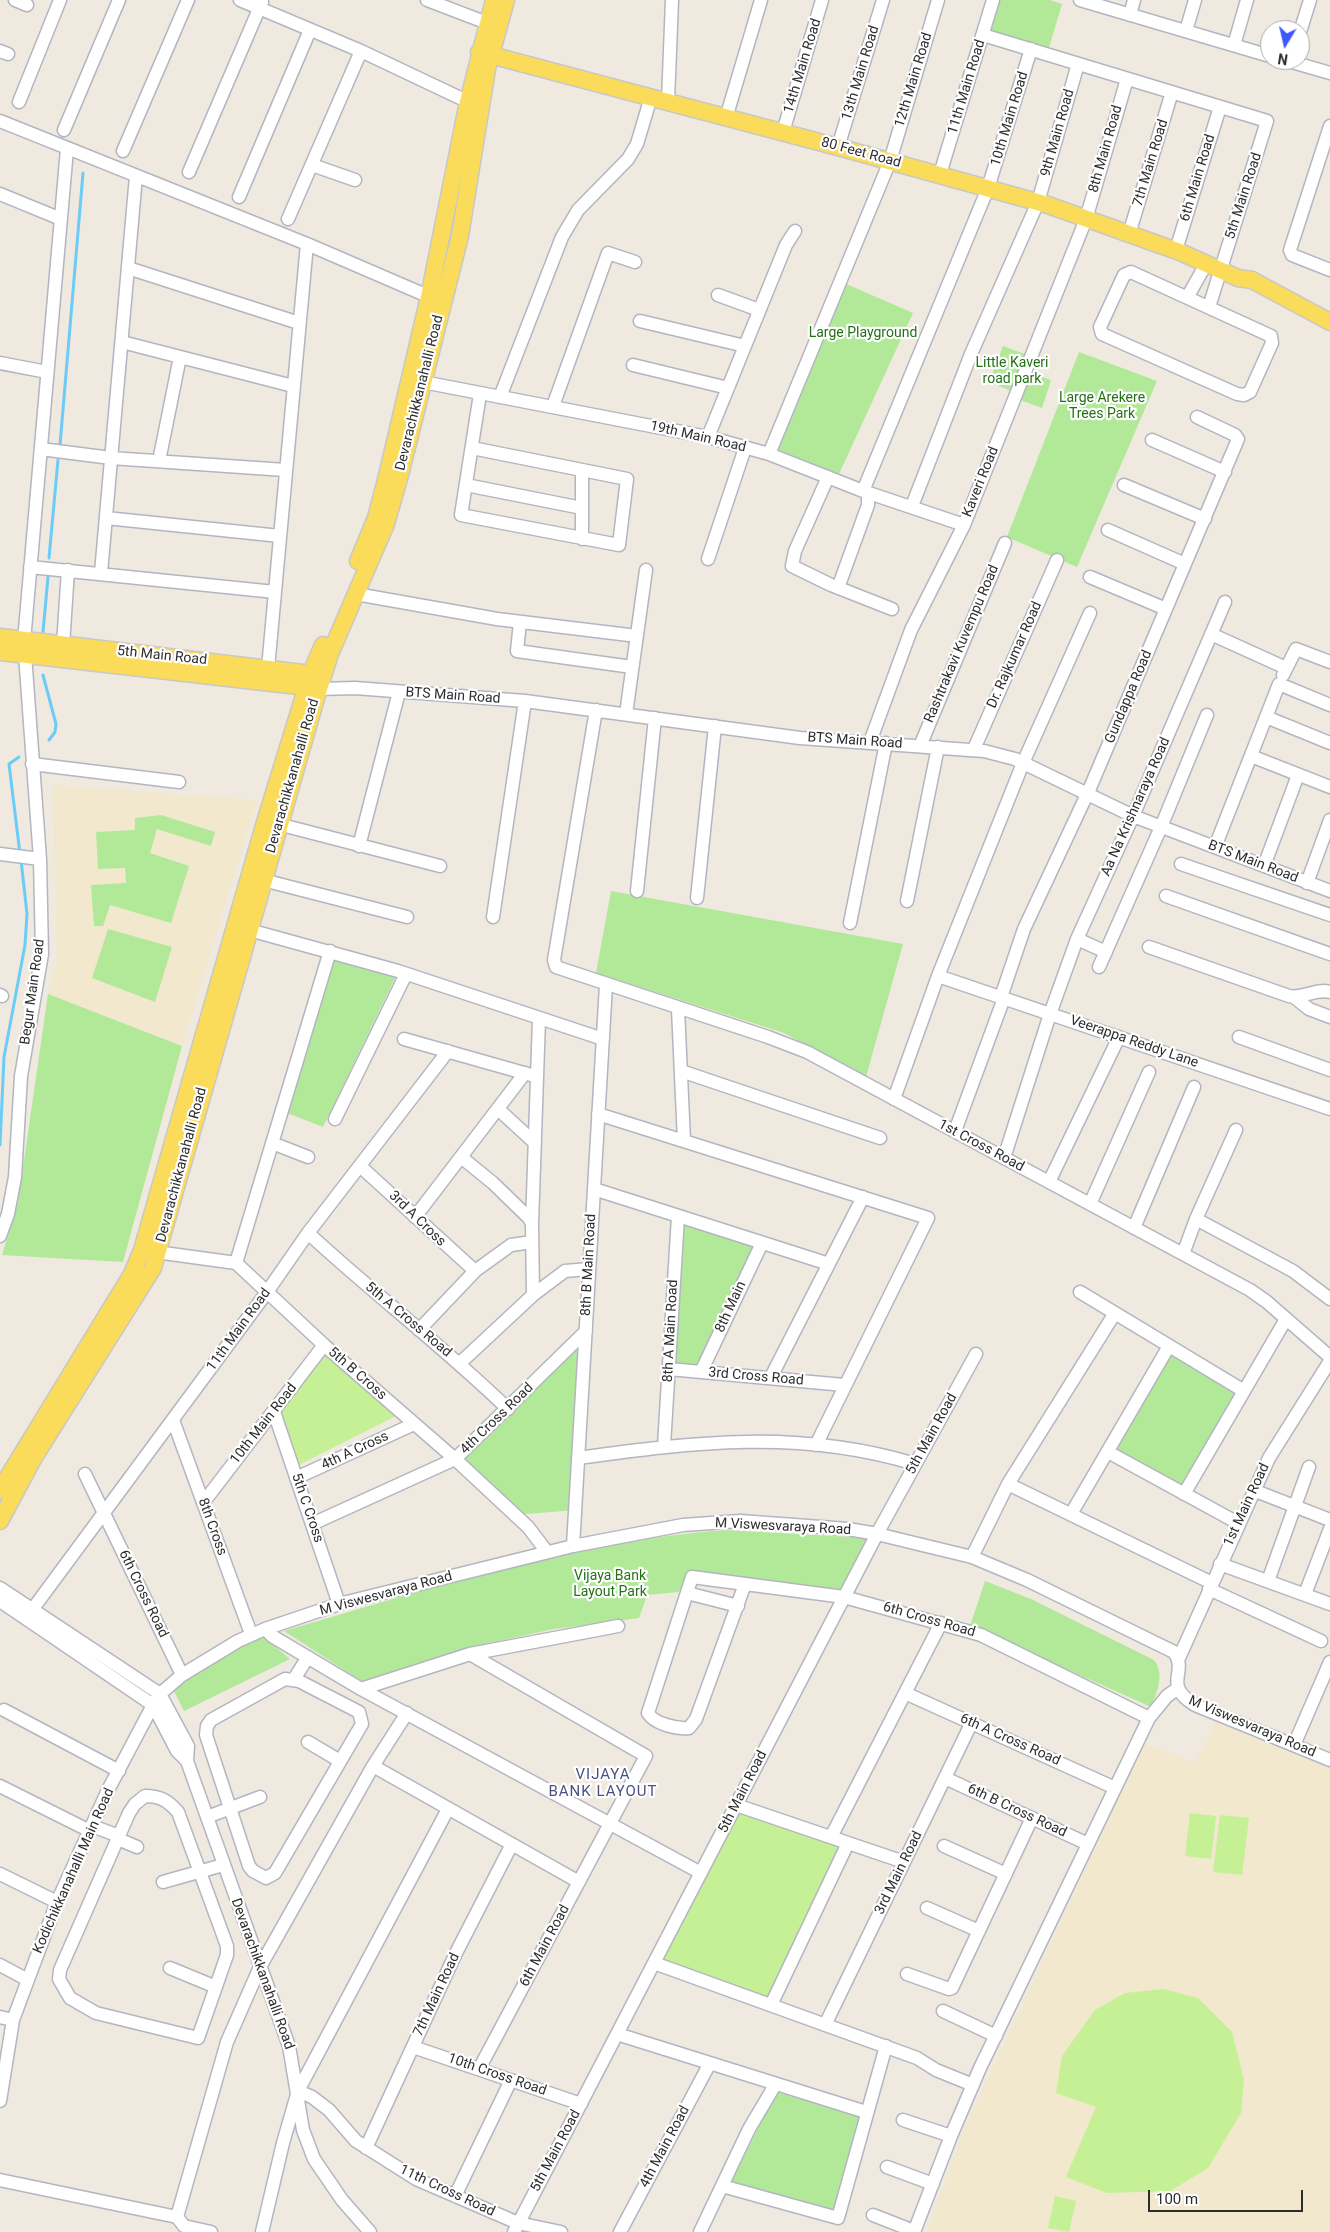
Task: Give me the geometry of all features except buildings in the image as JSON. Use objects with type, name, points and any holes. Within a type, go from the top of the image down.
[{"type":"main road","name":"Devarachikkanahalli Road","points":[[493,26],[494,0]]},
{"type":"main road","name":"Devarachikkanahalli Road","points":[[242,928],[263,880],[315,681],[356,594],[386,524],[423,382],[436,299],[486,49],[493,26],[506,0]]},
{"type":"main road","name":"80 Feet Road","points":[[486,49],[553,63],[559,74],[668,101],[1038,202],[1176,250],[1238,278],[1252,280],[1330,322]]},
{"type":"main road","name":"80 Feet Road","points":[[1238,278],[1247,289],[1274,301],[1330,335]]},
{"type":"main road","name":"Devarachikkanahalli Road","points":[[0,1521],[33,1459],[148,1278],[150,1251],[242,928],[265,822],[376,518],[436,299]]},
{"type":"main road","name":"5th Main Road","points":[[0,637],[24,648],[315,681]]},
{"type":"main road","name":"5th Main Road","points":[[0,652],[63,645],[268,668],[315,681]]},
{"type":"main road","name":"Devarachikkanahalli Road","points":[[0,1490],[132,1274],[150,1251]]},
{"type":"street","points":[[19,102],[60,0]]},
{"type":"street","points":[[64,130],[119,0]]},
{"type":"street","points":[[123,150],[188,0]]},
{"type":"street","points":[[240,0],[261,4],[310,30],[361,51],[474,104]]},
{"type":"street","points":[[428,0],[493,26]]},
{"type":"street","points":[[668,101],[672,0]]},
{"type":"street","points":[[726,118],[761,0]]},
{"type":"street","name":"14th Main Road","points":[[783,132],[822,0]]},
{"type":"street","name":"13th Main Road","points":[[838,147],[883,0]]},
{"type":"street","name":"12th Main Road","points":[[769,454],[890,161],[938,0]]},
{"type":"street","name":"11th Main Road","points":[[940,174],[993,0]]},
{"type":"street","points":[[1080,0],[1260,53]]},
{"type":"street","points":[[1130,15],[1134,0]]},
{"type":"street","points":[[1186,31],[1195,0]]},
{"type":"street","points":[[1234,45],[1248,0]]},
{"type":"street","points":[[1304,20],[1310,0]]},
{"type":"street","points":[[189,172],[261,4]]},
{"type":"street","points":[[239,197],[310,30]]},
{"type":"street","points":[[983,35],[1220,107]]},
{"type":"street","name":"10th Main Road","points":[[838,588],[868,505],[866,492],[988,188],[1031,49]]},
{"type":"street","points":[[288,219],[361,51]]},
{"type":"street","name":"9th Main Road","points":[[912,506],[972,354],[1038,202],[1078,64]]},
{"type":"street","points":[[1310,67],[1330,73]]},
{"type":"street","name":"8th Main Road","points":[[1086,219],[1127,78]]},
{"type":"street","name":"7th Main Road","points":[[1129,234],[1172,92]]},
{"type":"street","points":[[500,397],[562,237],[578,210],[628,159],[637,144],[652,97]]},
{"type":"street","name":"5th Main Road","points":[[1213,267],[1267,121],[1220,107]]},
{"type":"street","name":"6th Main Road","points":[[1176,250],[1220,107]]},
{"type":"street","points":[[0,121],[307,244],[436,299]]},
{"type":"street","points":[[1330,126],[1290,250],[1292,255],[1330,270]]},
{"type":"street","name":"Begur Main Road","points":[[0,1236],[8,1214],[15,1177],[21,1076],[42,954],[40,859],[24,648],[67,149]]},
{"type":"street","points":[[312,165],[355,180]]},
{"type":"street","points":[[101,573],[136,176]]},
{"type":"street","points":[[0,194],[61,219]]},
{"type":"street","name":"Kaveri Road","points":[[870,742],[911,630],[964,525],[1086,219]]},
{"type":"street","points":[[708,437],[786,245],[795,231]]},
{"type":"street","points":[[268,668],[307,244]]},
{"type":"street","points":[[553,406],[608,253],[634,262]]},
{"type":"street","points":[[1188,296],[1213,267]]},
{"type":"street","points":[[1209,306],[1213,267]]},
{"type":"street","points":[[128,268],[299,323]]},
{"type":"street","points":[[1128,273],[1188,296],[1273,339],[1252,389],[1248,394],[1237,394],[1101,332],[1100,327],[1116,292],[1124,275],[1128,273]]},
{"type":"street","points":[[718,294],[759,310]]},
{"type":"street","points":[[640,321],[745,346]]},
{"type":"street","points":[[122,342],[293,386]]},
{"type":"street","points":[[159,461],[180,357]]},
{"type":"street","points":[[0,363],[47,372]]},
{"type":"street","points":[[633,365],[728,388]]},
{"type":"street","name":"19th Main Road","points":[[423,382],[708,437],[769,454],[866,492],[964,525]]},
{"type":"street","points":[[472,448],[582,472],[627,479],[619,545],[461,515],[480,394]]},
{"type":"street","name":"Gundappa Road","points":[[955,1131],[1024,929],[1088,794],[1238,439],[1235,435],[1197,417]]},
{"type":"street","points":[[1152,440],[1225,472]]},
{"type":"street","points":[[708,559],[745,448]]},
{"type":"street","points":[[41,449],[111,458],[285,470]]},
{"type":"street","points":[[582,472],[582,539]]},
{"type":"street","points":[[828,477],[795,552],[792,566],[838,588],[892,609]]},
{"type":"street","points":[[466,485],[582,508]]},
{"type":"street","points":[[1124,486],[1204,519]]},
{"type":"street","points":[[106,518],[280,536]]},
{"type":"street","points":[[1108,530],[1185,564]]},
{"type":"street","name":"Rashtrakavi Kuvempu Road","points":[[920,746],[1005,543]]},
{"type":"street","name":"Dr. Rajkumar Road","points":[[974,749],[1056,560]]},
{"type":"street","points":[[30,567],[275,592]]},
{"type":"street","points":[[63,645],[68,570]]},
{"type":"street","points":[[626,714],[646,570]]},
{"type":"street","points":[[1090,577],[1166,609]]},
{"type":"street","points":[[356,594],[520,622],[629,635]]},
{"type":"street","name":"Aa Na Krishnaraya Road","points":[[1004,1158],[1050,1014],[1077,939],[1133,816],[1225,602]]},
{"type":"street","points":[[894,1099],[938,976],[1023,763],[1090,613]]},
{"type":"street","points":[[520,622],[517,651],[632,667]]},
{"type":"street","points":[[1211,634],[1286,668]]},
{"type":"street","points":[[1215,847],[1279,684],[1296,649],[1330,662]]},
{"type":"street","name":"BTS Main Road","points":[[315,681],[355,688],[525,701],[800,738],[974,749],[1006,756],[1133,816],[1330,891]]},
{"type":"street","points":[[1279,684],[1330,704]]},
{"type":"street","points":[[359,846],[399,692]]},
{"type":"street","points":[[493,917],[525,701]]},
{"type":"street","name":"1st Cross Road","points":[[596,710],[554,964],[560,969],[606,985],[792,1046],[955,1131],[1250,1290],[1286,1318],[1330,1357]]},
{"type":"street","points":[[1099,967],[1162,826],[1207,715]]},
{"type":"street","points":[[1266,717],[1330,743]]},
{"type":"street","points":[[637,890],[654,718]]},
{"type":"street","points":[[697,898],[714,726]]},
{"type":"street","points":[[850,923],[886,744]]},
{"type":"street","points":[[907,900],[938,747]]},
{"type":"street","points":[[1251,756],[1330,787]]},
{"type":"street","points":[[32,764],[179,782]]},
{"type":"street","points":[[1264,866],[1298,775]]},
{"type":"street","points":[[1307,883],[1330,820]]},
{"type":"street","points":[[278,824],[440,866]]},
{"type":"street","points":[[0,854],[40,859]]},
{"type":"street","points":[[1181,864],[1330,915]]},
{"type":"street","points":[[263,880],[407,917]]},
{"type":"street","points":[[1166,896],[1330,954]]},
{"type":"street","points":[[242,928],[330,951],[406,974],[603,1039]]},
{"type":"street","points":[[1077,939],[1106,952]]},
{"type":"street","points":[[1150,947],[1294,997],[1309,1009],[1330,1017]]},
{"type":"street","points":[[150,1251],[236,1263],[330,951]]},
{"type":"street","points":[[335,1119],[406,974]]},
{"type":"street","name":"Veerappa Reddy Lane","points":[[938,976],[1330,1108]]},
{"type":"street","name":"8th B Main Road","points":[[573,1546],[606,985]]},
{"type":"street","points":[[1294,997],[1320,990],[1330,992]]},
{"type":"street","points":[[678,1008],[684,1141]]},
{"type":"street","points":[[533,1295],[534,1143],[531,1075],[539,1019]]},
{"type":"street","points":[[1049,1182],[1119,1037]]},
{"type":"street","points":[[1239,1037],[1330,1070]]},
{"type":"street","points":[[404,1039],[531,1075]]},
{"type":"street","name":"11th Main Road","points":[[32,1610],[267,1292],[308,1232],[448,1051]]},
{"type":"street","points":[[681,1071],[880,1138]]},
{"type":"street","points":[[1090,1204],[1149,1072]]},
{"type":"street","points":[[416,1217],[498,1109],[531,1075]]},
{"type":"street","points":[[1134,1228],[1194,1087]]},
{"type":"street","points":[[498,1109],[534,1143]]},
{"type":"street","points":[[598,1114],[928,1218],[816,1445]]},
{"type":"street","points":[[1183,1254],[1196,1219],[1236,1130]]},
{"type":"street","points":[[272,1143],[308,1158]]},
{"type":"street","points":[[461,1156],[493,1183],[529,1218],[532,1224]]},
{"type":"street","name":"3rd A Cross","points":[[360,1166],[475,1271]]},
{"type":"street","points":[[594,1189],[829,1264]]},
{"type":"street","points":[[772,1377],[863,1197]]},
{"type":"street","name":"8th A Main Road","points":[[664,1446],[678,1216]]},
{"type":"street","points":[[1196,1219],[1294,1271],[1329,1294]]},
{"type":"street","name":"5th A Cross Road","points":[[308,1232],[419,1330],[460,1363],[508,1409]]},
{"type":"street","points":[[419,1330],[475,1271],[511,1245],[532,1242]]},
{"type":"street","name":"8th Main","points":[[701,1372],[762,1243]]},
{"type":"street","name":"5th B Cross","points":[[236,1263],[324,1345],[455,1459],[528,1527],[547,1552]]},
{"type":"street","points":[[460,1363],[533,1295],[565,1271],[589,1268]]},
{"type":"street","points":[[1080,1292],[1244,1391]]},
{"type":"street","points":[[972,1557],[1008,1484],[1115,1313]]},
{"type":"street","points":[[1184,1494],[1286,1318]]},
{"type":"street","name":"4th Cross Road","points":[[312,1524],[455,1459],[508,1409],[586,1330]]},
{"type":"street","name":"10th Main Road","points":[[203,1503],[324,1345]]},
{"type":"street","points":[[1071,1514],[1170,1346]]},
{"type":"street","name":"5th Main Road","points":[[516,2228],[877,1534],[976,1354]]},
{"type":"street","name":"1st Main Road","points":[[1178,1658],[1253,1490],[1277,1442],[1330,1361]]},
{"type":"street","name":"3rd Cross Road","points":[[669,1369],[844,1385]]},
{"type":"street","name":"5th C Cross","points":[[274,1412],[339,1604]]},
{"type":"street","name":"8th Cross","points":[[173,1420],[251,1634]]},
{"type":"street","name":"4th A Cross","points":[[296,1478],[414,1424]]},
{"type":"street","points":[[578,1458],[664,1446],[727,1441],[816,1445],[869,1451],[915,1464]]},
{"type":"street","points":[[1108,1452],[1238,1523]]},
{"type":"street","points":[[1268,1581],[1309,1467]]},
{"type":"street","name":"6th Cross Road","points":[[85,1474],[182,1675]]},
{"type":"street","points":[[1008,1484],[1071,1514],[1321,1642]]},
{"type":"street","points":[[1253,1490],[1330,1520]]},
{"type":"street","name":"M Viswesvaraya Road","points":[[160,1694],[182,1675],[251,1634],[339,1604],[573,1546],[684,1525],[712,1522],[807,1525],[877,1534],[972,1557],[1027,1580],[1168,1648],[1178,1658],[1177,1689],[1182,1696],[1201,1708],[1330,1760]]},
{"type":"street","points":[[1305,1594],[1330,1529]]},
{"type":"street","points":[[1220,1564],[1330,1604]]},
{"type":"street","name":"6th Cross Road","points":[[687,1593],[692,1577],[844,1597],[941,1623],[981,1635],[1149,1718]]},
{"type":"street","points":[[738,1606],[687,1593],[648,1713],[654,1720],[683,1729],[689,1728],[696,1720],[738,1606],[745,1584]]},
{"type":"street","points":[[0,1588],[160,1694],[153,1705]]},
{"type":"street","name":"Devarachikkanahalli Road","points":[[0,1602],[153,1705],[177,1751],[187,1761]]},
{"type":"street","points":[[830,1837],[941,1623]]},
{"type":"street","points":[[361,1689],[470,1654],[618,1626]]},
{"type":"street","points":[[265,1629],[361,1689],[611,1822],[701,1873]]},
{"type":"street","name":"6th Main Road","points":[[470,1654],[646,1756],[479,2069]]},
{"type":"street","points":[[294,1679],[308,1657]]},
{"type":"street","points":[[1294,1745],[1327,1676],[1330,1662]]},
{"type":"street","points":[[286,1679],[294,1679],[359,1712],[362,1724],[340,1761],[271,1877],[266,1878],[253,1871],[249,1866],[206,1735],[207,1726],[211,1720],[286,1679]]},
{"type":"street","points":[[873,2215],[914,2232],[973,2085],[1115,1788],[1149,1718],[1167,1696],[1177,1689]]},
{"type":"street","name":"6th A Cross Road","points":[[905,1693],[1115,1788]]},
{"type":"street","name":"Devarachikkanahalli Road","points":[[160,1694],[188,1746],[187,1761],[289,2046],[303,2130],[314,2159],[342,2200],[370,2232]]},
{"type":"street","name":"Kodichikkanahalli Main Road","points":[[0,2101],[3,2067],[13,2020],[57,1902],[91,1828],[153,1705]]},
{"type":"street","points":[[4,1710],[119,1771]]},
{"type":"street","points":[[177,2217],[227,2042],[260,1967],[373,1766],[408,1713]]},
{"type":"street","name":"3rd Main Road","points":[[826,2025],[972,1722]]},
{"type":"street","points":[[308,1742],[340,1761]]},
{"type":"street","points":[[373,1766],[579,1882]]},
{"type":"street","name":"6th B Cross Road","points":[[945,1778],[1088,1844]]},
{"type":"street","points":[[0,1786],[137,1847]]},
{"type":"street","points":[[145,1796],[158,1796],[169,1802],[178,1812],[199,1871],[227,1946],[227,1954],[200,2036],[195,2038],[96,2013],[70,1998],[62,1988],[59,1979],[60,1970],[135,1804],[145,1796]]},
{"type":"street","points":[[207,1817],[260,1798]]},
{"type":"street","points":[[736,1805],[904,1862]]},
{"type":"street","points":[[262,2232],[283,2143],[298,2091],[448,1809]]},
{"type":"street","points":[[907,1974],[949,1990],[952,1988],[1032,1818]]},
{"type":"street","points":[[771,2005],[848,1843]]},
{"type":"street","name":"7th Main Road","points":[[366,2148],[456,1953],[512,1844]]},
{"type":"street","points":[[944,1846],[1006,1874]]},
{"type":"street","points":[[163,1882],[223,1865]]},
{"type":"street","points":[[0,1874],[57,1902]]},
{"type":"street","points":[[927,1908],[979,1931]]},
{"type":"street","points":[[654,1963],[886,2046],[917,2058],[936,2070],[973,2085]]},
{"type":"street","points":[[0,1965],[28,1980]]},
{"type":"street","points":[[170,1968],[216,1986]]},
{"type":"street","points":[[943,2011],[996,2036]]},
{"type":"street","points":[[0,2017],[13,2020]]},
{"type":"street","points":[[617,2034],[774,2085],[866,2112]]},
{"type":"street","name":"10th Cross Road","points":[[413,2046],[581,2104]]},
{"type":"street","points":[[722,2186],[838,2218],[866,2112],[886,2046]]},
{"type":"street","name":"4th Main Road","points":[[620,2232],[710,2063]]},
{"type":"street","points":[[455,2196],[511,2080]]},
{"type":"street","points":[[700,2232],[774,2085]]},
{"type":"street","name":"11th Cross Road","points":[[298,2091],[312,2097],[329,2110],[356,2141],[416,2179],[455,2196],[516,2228],[561,2232]]},
{"type":"street","points":[[902,2120],[951,2136]]},
{"type":"street","points":[[887,2168],[933,2184]]},
{"type":"street","points":[[0,2180],[177,2217],[184,2226],[211,2232]]},
{"type":"shaded area","points":[[53,785],[257,800],[182,1046],[48,994],[57,960]]},
{"type":"shaded area","points":[[1216,1722],[1330,1769],[1330,2232],[927,2232],[963,2132],[1144,1743],[1195,1763]]},
{"type":"green space","points":[[997,0],[1050,0],[1062,4],[1048,51],[988,33]]},
{"type":"green space","name":"Large Playground","points":[[844,283],[913,313],[839,474],[777,449]]},
{"type":"green space","name":"Little Kaveri road park","points":[[1003,346],[1035,358],[1030,373],[1051,380],[1042,408],[1012,397],[1014,392],[989,382]]},
{"type":"green space","name":"Large Arekere Trees Park","points":[[1079,352],[1157,381],[1077,567],[1007,537]]},
{"type":"green space","points":[[161,815],[215,832],[211,846],[157,829],[150,853],[189,866],[171,923],[110,905],[103,926],[94,926],[91,885],[126,883],[125,868],[98,869],[96,832],[135,830],[135,818]]},
{"type":"green space","points":[[611,891],[903,944],[866,1077],[784,1033],[596,973]]},
{"type":"green space","points":[[108,929],[172,947],[155,1002],[92,978]]},
{"type":"green space","points":[[328,956],[396,976],[323,1127],[285,1112]]},
{"type":"green space","points":[[48,994],[182,1046],[123,1262],[2,1255],[18,1202]]},
{"type":"green space","points":[[678,1216],[762,1243],[701,1372],[669,1369]]},
{"type":"green space","points":[[586,1331],[575,1510],[515,1515],[455,1459]]},
{"type":"green space","points":[[324,1345],[402,1413],[293,1468],[274,1412]]},
{"type":"green space","points":[[1169,1346],[1244,1391],[1184,1494],[1108,1452]]},
{"type":"green space","name":"Vijaya Bank Layout Park","points":[[726,1530],[869,1538],[843,1593],[689,1573],[679,1592],[647,1595],[639,1618],[554,1629],[462,1649],[363,1682],[284,1631],[448,1583],[558,1556],[670,1536]]},
{"type":"green space","points":[[985,1581],[1031,1599],[1154,1660],[1159,1671],[1159,1683],[1151,1707],[970,1626]]},
{"type":"green space","points":[[261,1635],[290,1659],[184,1711],[174,1691],[216,1660]]},
{"type":"green space","points":[[736,1805],[848,1843],[771,2005],[654,1963]]},
{"type":"green space","points":[[1190,1813],[1216,1816],[1211,1859],[1185,1856]]},
{"type":"green space","points":[[1220,1815],[1249,1818],[1242,1875],[1213,1872]]},
{"type":"green space","points":[[1163,1989],[1198,1998],[1232,2032],[1244,2080],[1241,2113],[1208,2168],[1170,2191],[1107,2193],[1066,2177],[1096,2107],[1056,2093],[1062,2056],[1095,2010],[1125,1993]]},
{"type":"green space","points":[[776,2092],[862,2116],[836,2213],[730,2185]]},
{"type":"green space","points":[[1055,2196],[1076,2201],[1069,2232],[1048,2228]]},
{"type":"waterway","points":[[60,445],[83,173]]},
{"type":"waterway","points":[[49,558],[58,460]]},
{"type":"waterway","points":[[43,632],[48,577]]},
{"type":"waterway","points":[[43,675],[56,724],[55,732],[49,740]]},
{"type":"waterway","points":[[19,757],[9,764],[20,854]]},
{"type":"waterway","points":[[0,1145],[4,1057],[25,945],[27,914],[21,860]]},
{"type":"district","name":"VIJAYA BANK LAYOUT","points":[[603,1784]]}]
